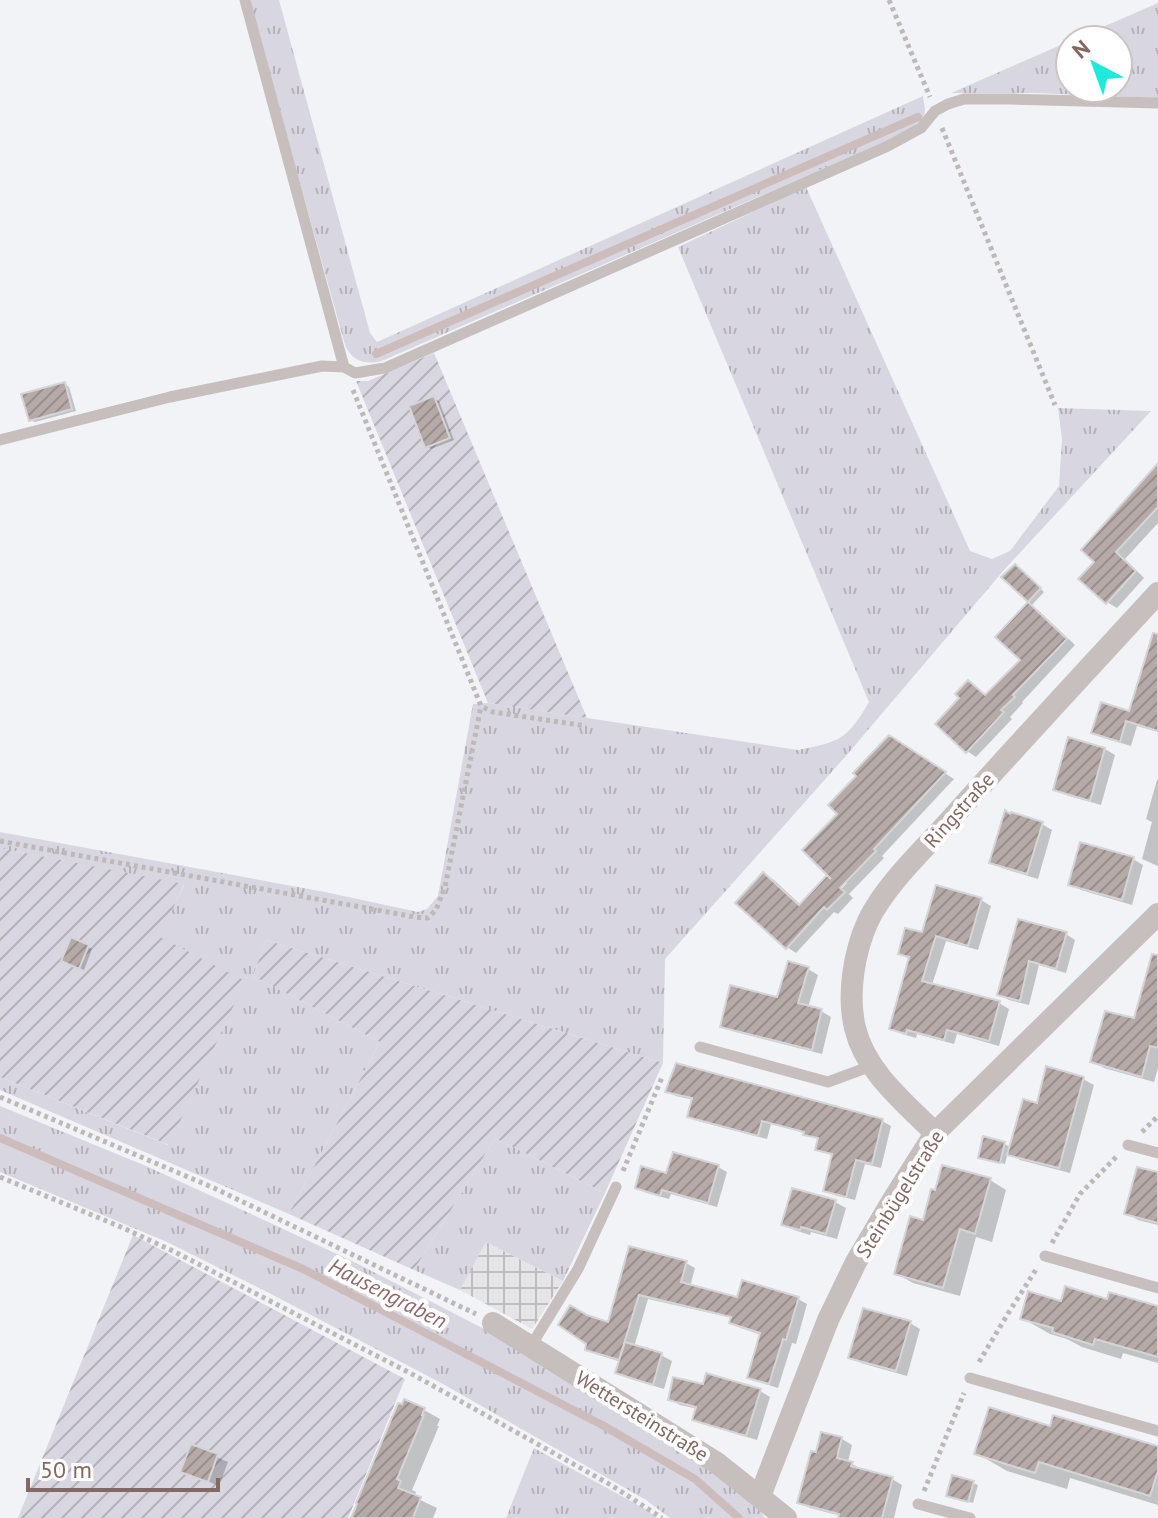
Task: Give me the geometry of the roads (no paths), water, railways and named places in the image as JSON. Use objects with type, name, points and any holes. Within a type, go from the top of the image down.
[{"type":"street","name":"Ringstraße","points":[[935,1133],[871,1066],[855,1029],[852,991],[859,947],[868,920],[886,892],[1158,593]]},
{"type":"street","name":"Steinbügelstraße","points":[[760,1496],[828,1320],[856,1262],[935,1133],[1158,914]]},
{"type":"street","name":"Wettersteinstraße","points":[[493,1323],[717,1463],[786,1518]]},
{"type":"lane","points":[[245,0],[344,367]]},
{"type":"lane","points":[[0,440],[170,397],[322,366],[344,367],[355,373],[385,368],[888,146],[921,128],[935,111],[964,99],[1158,103]]},
{"type":"lane","points":[[700,1047],[828,1082],[871,1066]]},
{"type":"lane","points":[[1128,1145],[1158,1153]]},
{"type":"lane","points":[[531,1346],[578,1269],[616,1187]]},
{"type":"lane","points":[[1045,1256],[1158,1288]]},
{"type":"lane","points":[[970,1378],[1158,1431]]},
{"type":"lane","points":[[918,1504],[970,1518]]},
{"type":"waterway","points":[[376,354],[918,117]]},
{"type":"waterway","name":"Hausengraben","points":[[0,1138],[303,1269],[604,1426],[695,1479],[739,1518]]}]
